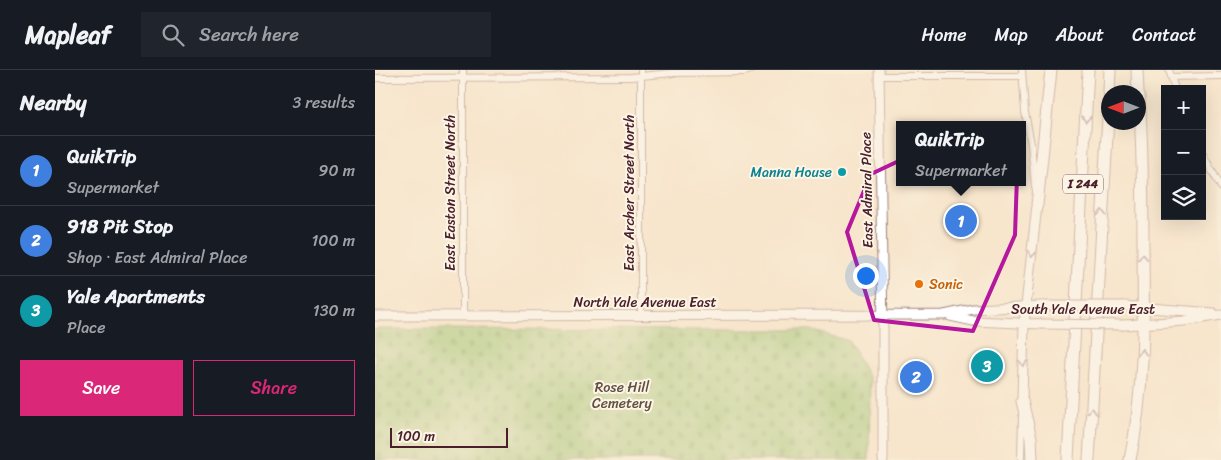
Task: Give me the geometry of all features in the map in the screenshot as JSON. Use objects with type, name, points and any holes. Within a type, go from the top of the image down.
[{"type":"highway","points":[[1037,205],[1051,70]]},
{"type":"highway","name":"I 244","points":[[1067,460],[1088,70]]},
{"type":"highway","points":[[1109,85],[1110,70]]},
{"type":"highway","points":[[1137,70],[1138,85]]},
{"type":"highway","name":"I 244","points":[[1089,460],[1107,130]]},
{"type":"highway","points":[[1130,460],[1135,437],[1144,306],[1140,130]]},
{"type":"highway","points":[[1022,401],[1031,438],[1032,460]]},
{"type":"main road","name":"East Admiral Place","points":[[879,73],[883,460]]},
{"type":"main road","points":[[1022,401],[1024,324],[1037,205]]},
{"type":"main road","name":"South Yale Avenue East","points":[[916,315],[945,315],[973,309],[1043,306],[1144,306],[1221,314]]},
{"type":"main road","name":"South Yale Avenue East","points":[[945,315],[973,321],[1024,324],[1143,324],[1221,314]]},
{"type":"main road","name":"North Yale Avenue East","points":[[375,316],[916,315]]},
{"type":"street","name":"East Easton Street North","points":[[463,70],[463,316]]},
{"type":"street","points":[[375,78],[463,78],[576,74],[744,72],[751,70]]},
{"type":"street","name":"East Archer Street North","points":[[641,73],[641,316]]},
{"type":"street","points":[[879,73],[1022,73],[1037,205]]},
{"type":"street","points":[[1174,85],[1170,73],[1221,76]]},
{"type":"street","points":[[1206,160],[1221,186]]},
{"type":"street","points":[[1021,460],[1022,401]]},
{"type":"highlighted area","points":[[952,136],[1017,176],[1015,235],[973,331],[874,320],[847,232],[871,174]]},
{"type":"green space","name":"Rose Hill Cemetery","points":[[375,329],[811,330],[849,341],[870,380],[869,460],[375,460]]},
{"type":"place","name":"Manna House","points":[[842,172]]},
{"type":"place","name":"QuikTrip","points":[[961,221]]},
{"type":"place","name":"Sonic","points":[[919,284]]},
{"type":"place","name":"Yale Apartments","points":[[987,366]]},
{"type":"place","name":"918 Pit Stop","points":[[916,377]]}]
